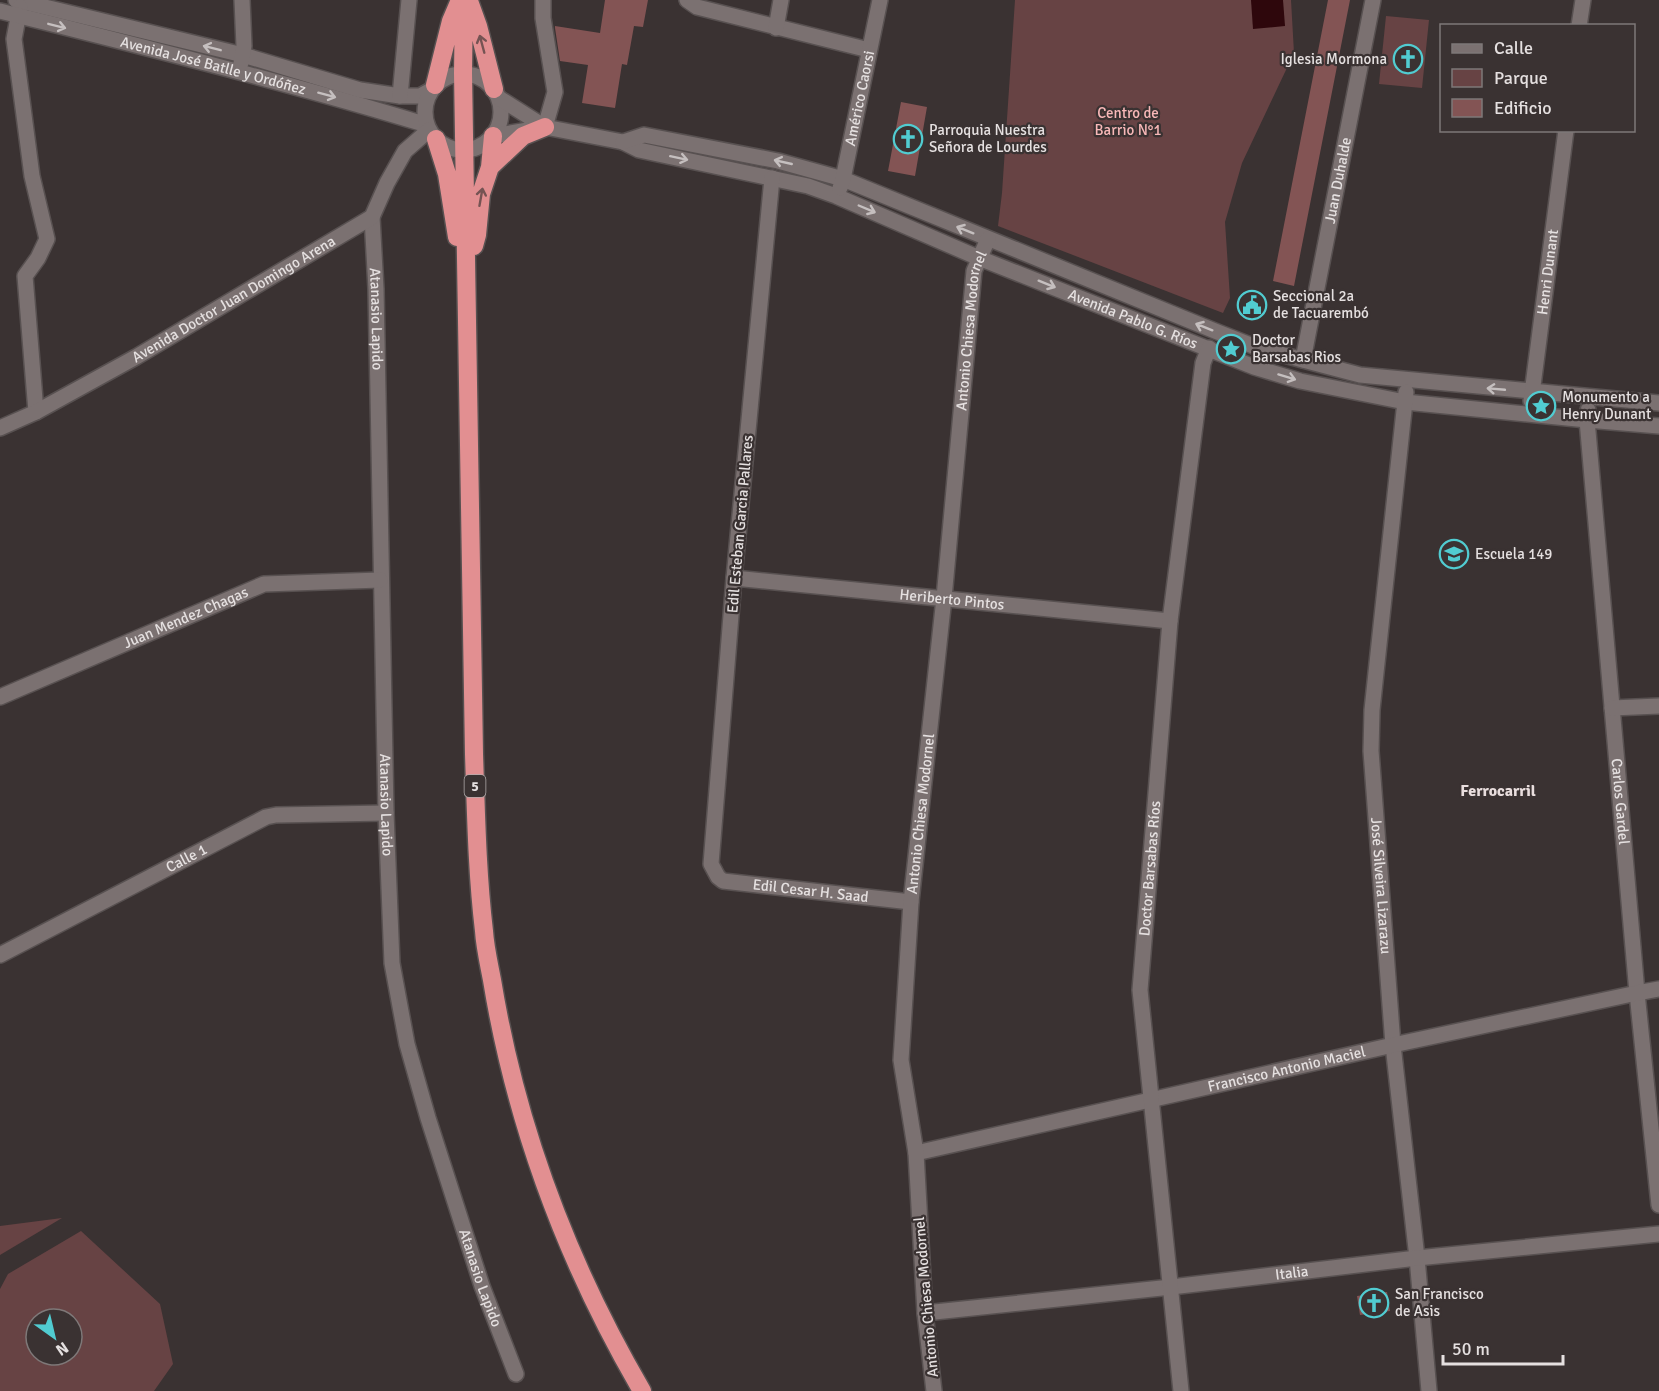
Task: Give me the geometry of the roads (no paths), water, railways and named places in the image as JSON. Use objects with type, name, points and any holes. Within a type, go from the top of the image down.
[{"type":"highway","points":[[433,88],[451,21],[460,0]]},
{"type":"highway","points":[[467,0],[478,26],[496,94]]},
{"type":"highway","name":"5","points":[[467,0],[463,74],[474,754],[477,852],[485,943],[509,1068],[539,1168],[586,1285],[642,1391]]},
{"type":"highway","points":[[490,167],[523,136],[545,127]]},
{"type":"highway","points":[[430,131],[447,174],[456,233],[466,268]]},
{"type":"highway","points":[[466,268],[477,236],[481,194],[490,167],[493,136]]},
{"type":"street","points":[[238,71],[244,46],[242,0]]},
{"type":"street","points":[[400,96],[409,0]]},
{"type":"street","points":[[543,0],[543,18],[555,92],[545,127]]},
{"type":"street","points":[[687,0],[697,7],[869,50]]},
{"type":"street","points":[[776,28],[781,0]]},
{"type":"street","name":"Américo Caorsi","points":[[836,196],[843,179],[880,0]]},
{"type":"street","name":"Juan Duhalde","points":[[1303,360],[1373,0]]},
{"type":"street","points":[[1579,24],[1583,0]]},
{"type":"street","points":[[18,6],[14,39],[31,165],[47,239],[38,258],[24,276],[36,412]]},
{"type":"street","name":"Avenida José Batlle y Ordóñez","points":[[18,6],[238,71],[358,97],[420,96],[448,77],[463,74]]},
{"type":"street","name":"Avenida José Batlle y Ordóñez","points":[[0,11],[18,6],[243,56],[358,97],[430,131],[444,146],[465,150]]},
{"type":"street","name":"Avenida Pablo G. Ríos","points":[[463,74],[480,78],[496,94],[545,127]]},
{"type":"street","points":[[372,217],[405,151],[430,131],[425,107],[433,88]]},
{"type":"street","points":[[493,136],[499,124],[501,111],[496,94]]},
{"type":"street","name":"Avenida Pablo G. Ríos","points":[[465,150],[480,146],[493,136],[545,127],[623,142],[639,150],[808,186],[980,258],[1254,367],[1300,381],[1405,402],[1659,426]]},
{"type":"street","name":"Henri Dunant","points":[[1530,414],[1566,132]]},
{"type":"street","name":"Avenida Pablo G. Ríos","points":[[623,142],[644,135],[778,161],[843,179],[1258,348],[1360,375],[1659,403]]},
{"type":"street","name":"Edil Esteban Garcia Pallares","points":[[713,871],[711,855],[734,578],[772,178]]},
{"type":"street","name":"Avenida Doctor Juan Domingo Arena","points":[[0,428],[36,412],[136,357],[372,217]]},
{"type":"street","name":"Atanasio Lapido","points":[[372,217],[376,289],[380,580],[392,963],[407,1044],[428,1118],[482,1286],[516,1374]]},
{"type":"street","name":"Antonio Chiesa Modornel","points":[[934,1391],[926,1313],[916,1153],[901,1060],[911,902],[944,598],[974,271],[988,239]]},
{"type":"street","name":"Doctor Barsabas Ríos","points":[[1181,1391],[1140,990],[1170,621],[1203,363],[1209,348]]},
{"type":"street","name":"José Silveira Lizarazu","points":[[1407,381],[1372,710],[1371,751],[1394,1045],[1429,1391]]},
{"type":"street","name":"Carlos Gardel","points":[[1590,398],[1587,420],[1636,993],[1659,1205]]},
{"type":"street","name":"Heriberto Pintos","points":[[734,578],[1170,621]]},
{"type":"street","name":"Juan Mendez Chagas","points":[[0,697],[264,584],[380,580]]},
{"type":"street","points":[[1612,708],[1659,706]]},
{"type":"street","name":"Calle 1","points":[[0,955],[266,817],[386,813]]},
{"type":"street","name":"Edil Cesar H. Saad","points":[[713,871],[723,881],[911,902]]},
{"type":"street","name":"Francisco Antonio Maciel","points":[[916,1153],[1394,1045],[1659,989]]},
{"type":"street","name":"Italia","points":[[926,1313],[1417,1258],[1659,1234]]},
{"type":"place","name":"Iglesia Mormona","points":[[1408,59]]},
{"type":"place","name":"Parroquia Nuestra Señora de Lourdes","points":[[908,139]]},
{"type":"place","name":"Seccional 2a de Tacuarembó","points":[[1252,305]]},
{"type":"place","name":"Doctor Barsabas Rios","points":[[1231,349]]},
{"type":"place","name":"Monumento a Henry Dunant","points":[[1541,406]]},
{"type":"place","name":"Escuela 149","points":[[1454,554]]},
{"type":"place","name":"San Francisco de Asis","points":[[1374,1303]]},
{"type":"district","name":"Ferrocarril","points":[[1498,791]]},
{"type":"park label","name":"Centro de Barrio N°1","points":[[1128,122]]}]
